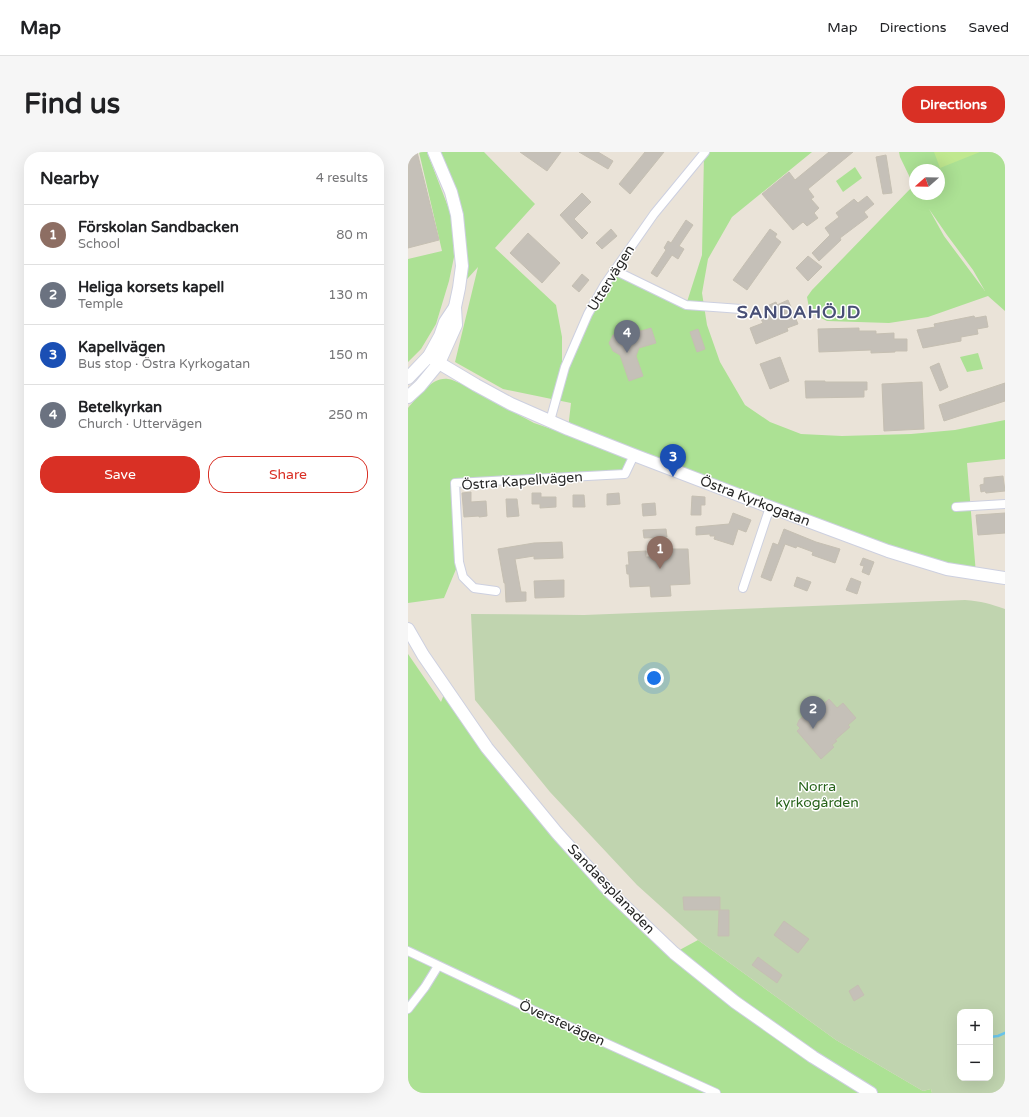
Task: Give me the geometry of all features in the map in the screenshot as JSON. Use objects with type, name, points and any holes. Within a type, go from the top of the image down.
[{"type":"street","points":[[408,397],[440,363],[456,325],[455,307],[462,266],[457,215],[450,192],[434,152]]},
{"type":"street","name":"Uttervägen","points":[[550,421],[565,366],[573,346],[598,296],[614,270],[654,214],[706,152]]},
{"type":"street","points":[[614,270],[686,305],[741,309]]},
{"type":"street","points":[[408,378],[429,356],[440,336],[445,322],[455,307]]},
{"type":"street","name":"Östra Kyrkogatan","points":[[429,356],[476,385],[511,404],[634,455],[888,551],[947,569],[1005,578]]},
{"type":"street","name":"Östra Kapellvägen","points":[[496,591],[474,588],[463,578],[459,562],[455,483],[625,474],[634,455]]},
{"type":"street","points":[[956,507],[1005,504]]},
{"type":"street","points":[[743,588],[770,507]]},
{"type":"street","name":"Sandaesplanaden","points":[[408,629],[423,655],[487,748],[557,833],[611,893],[674,953],[735,1002],[814,1057],[871,1093]]},
{"type":"street","name":"Överstevägen","points":[[408,951],[716,1093]]},
{"type":"street","points":[[408,1010],[438,966]]},
{"type":"green space","points":[[419,152],[427,152],[452,217],[454,257],[449,281],[436,324],[421,349],[408,362],[408,259],[442,251]]},
{"type":"green space","points":[[434,152],[484,152],[535,204],[495,248],[556,305],[562,337],[562,375],[588,314],[614,270],[686,305],[702,255],[705,152],[812,152],[732,217],[708,259],[702,293],[707,325],[720,362],[745,405],[770,422],[801,434],[842,436],[911,434],[955,430],[1005,420],[1005,459],[967,463],[976,574],[947,569],[635,455],[625,474],[456,483],[459,562],[444,598],[408,603],[408,408],[431,384],[442,379],[450,379],[534,423],[566,434],[571,403],[503,389],[455,362],[478,267],[459,288],[460,240]]},
{"type":"green space","points":[[899,152],[1005,152],[1005,311],[988,296],[928,317],[889,323],[827,321],[815,315],[809,308],[807,297],[812,290],[909,190],[909,200],[945,200],[945,164],[909,164],[909,176]],"holes":[[[929,209],[973,270],[985,291],[944,236]]]},
{"type":"green space","points":[[934,152],[980,152],[945,166],[945,164],[938,164]]},
{"type":"green space","points":[[855,167],[862,178],[843,192],[836,181]]},
{"type":"green space","points":[[978,353],[983,369],[967,372],[960,357]]},
{"type":"green space","name":"Norra kyrkogården","points":[[965,600],[986,603],[1005,609],[1005,1093],[932,1093],[931,1089],[923,1091],[836,1040],[698,940],[637,885],[550,792],[475,700],[471,614],[584,615]]},
{"type":"green space","points":[[408,654],[441,702],[446,689],[557,833],[674,953],[698,940],[836,1040],[923,1091],[931,1089],[932,1093],[408,1093]]},
{"type":"building","points":[[408,152],[417,152],[439,240],[408,248]]},
{"type":"building","points":[[520,152],[561,152],[547,171]]},
{"type":"building","points":[[579,152],[598,152],[613,161],[608,169]]},
{"type":"building","points":[[645,152],[664,152],[630,194],[619,184]]},
{"type":"building","points":[[829,152],[853,152],[808,189],[814,197],[811,199],[819,208],[814,213],[818,218],[807,226],[803,222],[793,230],[762,194],[789,172],[795,180]]},
{"type":"building","points":[[886,155],[892,193],[883,194],[876,157]]},
{"type":"building","points":[[582,193],[591,202],[574,219],[588,233],[582,239],[560,215]]},
{"type":"building","points":[[867,196],[874,204],[864,212],[868,217],[840,238],[841,240],[819,261],[812,253],[830,235],[825,228],[839,217],[836,213],[854,199],[858,203]]},
{"type":"building","points":[[686,220],[693,225],[679,246],[684,249],[678,259],[672,255],[657,277],[651,273],[666,250],[664,248],[668,241],[671,243]]},
{"type":"building","points":[[611,229],[617,236],[602,249],[596,243]]},
{"type":"building","points":[[770,229],[777,234],[775,237],[781,242],[747,290],[733,280]]},
{"type":"building","points":[[528,233],[560,263],[542,283],[510,253]]},
{"type":"building","points":[[808,256],[822,267],[808,281],[796,268]]},
{"type":"building","points":[[582,274],[589,280],[579,292],[572,286]]},
{"type":"building","points":[[788,300],[798,324],[787,328],[788,331],[756,344],[750,328],[763,323],[760,317],[770,313],[767,306],[776,302],[777,305]]},
{"type":"building","points":[[974,316],[975,318],[986,316],[988,327],[977,329],[978,334],[961,337],[961,341],[923,348],[917,330],[935,327],[934,324]]},
{"type":"building","points":[[626,325],[641,331],[651,328],[656,343],[639,348],[636,356],[643,376],[629,381],[620,355],[613,351],[609,343],[613,335],[622,333]]},
{"type":"building","points":[[859,328],[859,331],[876,331],[876,334],[894,333],[894,339],[907,339],[907,351],[871,353],[871,350],[819,352],[818,329]]},
{"type":"building","points":[[698,329],[705,349],[697,352],[690,332]]},
{"type":"building","points":[[780,357],[789,381],[770,389],[760,364]]},
{"type":"building","points":[[939,363],[948,387],[940,391],[930,367]]},
{"type":"building","points":[[805,381],[867,382],[867,390],[864,390],[864,397],[806,398]]},
{"type":"building","points":[[922,382],[924,429],[884,431],[882,384]]},
{"type":"building","points":[[1005,383],[1005,401],[944,421],[939,405]]},
{"type":"building","points":[[1003,476],[1005,491],[986,493],[985,491],[981,492],[980,485],[984,484],[984,478]]},
{"type":"building","points":[[471,492],[471,502],[486,501],[487,516],[464,517],[462,493]]},
{"type":"building","points":[[532,493],[541,493],[541,497],[556,497],[556,507],[540,508],[540,504],[532,504]]},
{"type":"building","points":[[619,493],[620,504],[607,505],[607,494]]},
{"type":"building","points":[[573,495],[584,495],[585,507],[573,507]]},
{"type":"building","points":[[692,496],[705,497],[705,505],[701,505],[701,515],[691,515]]},
{"type":"building","points":[[506,499],[517,499],[519,516],[507,517]]},
{"type":"building","points":[[655,503],[656,515],[643,516],[642,504]]},
{"type":"building","points":[[733,513],[751,520],[746,532],[738,529],[733,545],[714,539],[715,536],[710,536],[710,534],[696,535],[696,527],[729,524]]},
{"type":"building","points":[[1005,513],[1005,533],[978,535],[976,515]]},
{"type":"building","points":[[666,529],[667,537],[644,538],[643,530]]},
{"type":"building","points":[[784,529],[816,542],[840,549],[835,563],[812,555],[813,552],[797,546],[796,548],[785,544],[771,581],[761,577],[773,543],[778,545]]},
{"type":"building","points":[[562,542],[563,558],[534,559],[534,556],[515,559],[521,592],[526,592],[526,601],[506,602],[505,583],[498,549],[534,543]]},
{"type":"building","points":[[671,549],[688,549],[690,584],[670,585],[671,596],[651,597],[650,586],[630,587],[629,574],[627,574],[626,565],[629,565],[628,552],[646,551],[646,557],[671,556]]},
{"type":"building","points":[[863,558],[874,562],[869,575],[862,572],[864,566],[860,565]]},
{"type":"building","points":[[797,577],[811,582],[807,591],[794,586]]},
{"type":"building","points":[[851,578],[861,582],[857,594],[846,590]]},
{"type":"building","points":[[564,580],[564,597],[535,598],[534,581]]},
{"type":"building","points":[[829,699],[837,708],[843,703],[856,718],[848,725],[850,727],[835,740],[837,741],[832,745],[834,747],[821,759],[797,731],[800,728],[797,725],[799,720],[810,710],[819,708]]},
{"type":"building","points":[[683,897],[720,897],[720,910],[729,910],[729,936],[718,936],[719,910],[684,910]]},
{"type":"building","points":[[784,921],[809,939],[798,953],[774,935]]},
{"type":"building","points":[[758,957],[782,975],[777,983],[752,965]]},
{"type":"building","points":[[858,985],[864,995],[854,1001],[849,991]]},
{"type":"waterway","points":[[993,1037],[1005,1033]]},
{"type":"place","name":"Betelkyrkan","points":[[627,353]]},
{"type":"place","name":"Kapellvägen","points":[[673,477]]},
{"type":"place","name":"Förskolan Sandbacken","points":[[660,569]]},
{"type":"place","name":"Heliga korsets kapell","points":[[813,729]]},
{"type":"district","name":"SANDAHÖJD","points":[[799,312]]}]
